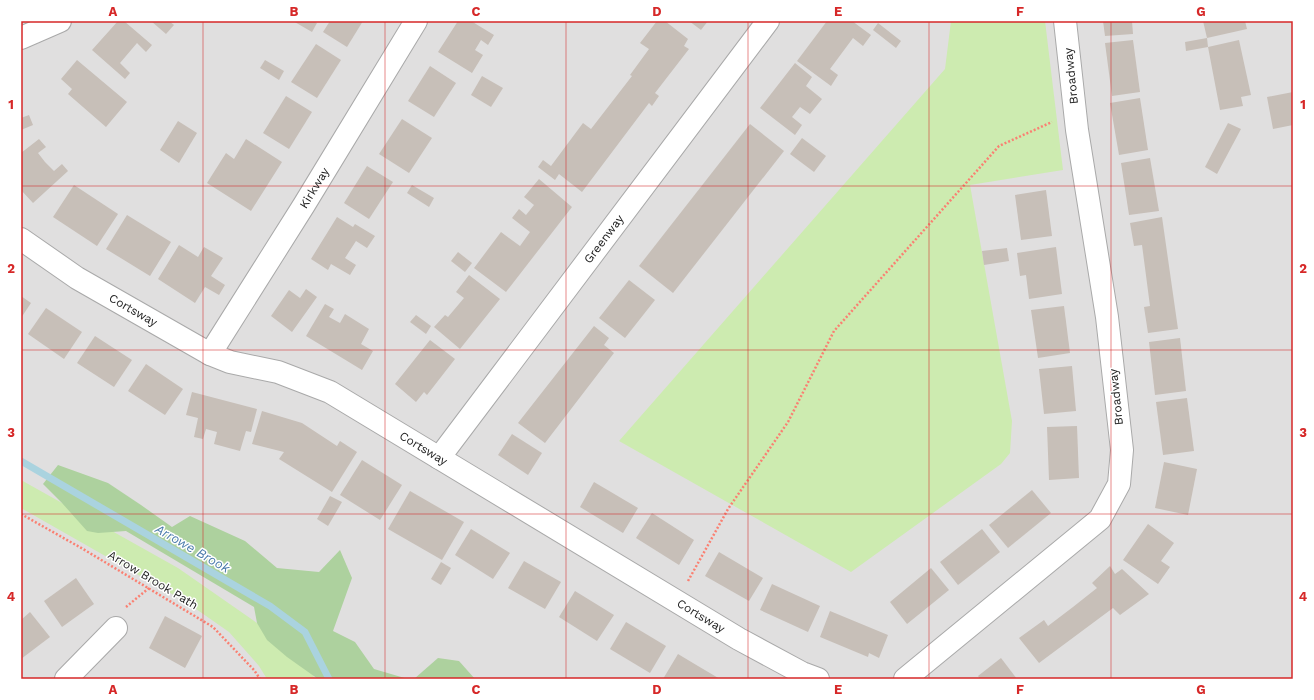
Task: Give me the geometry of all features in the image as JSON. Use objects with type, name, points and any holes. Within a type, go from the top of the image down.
[{"type":"street","points":[[21,38],[60,21]]},
{"type":"street","name":"Kirkway","points":[[210,354],[304,205],[416,21]]},
{"type":"street","name":"Greenway","points":[[440,458],[768,21]]},
{"type":"street","name":"Broadway","points":[[905,679],[1100,519],[1119,484],[1122,450],[1107,318],[1077,130],[1065,21]]},
{"type":"street","name":"Cortsway","points":[[21,239],[78,278],[210,354],[230,362],[278,372],[330,392],[746,642],[802,673],[818,679]]},
{"type":"street","points":[[66,679],[116,628]]},
{"type":"path","points":[[677,601],[728,508],[788,422],[834,331],[999,146],[1075,112]]},
{"type":"path","name":"Arrow Brook Path","points":[[21,514],[83,549],[213,627],[254,670],[260,679]]},
{"type":"shaded area","points":[[21,21],[1293,21],[1293,679],[21,679]]},
{"type":"green space","points":[[951,21],[1045,21],[1063,170],[970,185],[1012,421],[1010,453],[1001,464],[851,572],[619,441],[945,69]]},
{"type":"green space","points":[[58,465],[108,483],[172,527],[190,516],[245,541],[277,568],[319,572],[340,550],[352,578],[333,631],[355,642],[374,669],[408,679],[318,679],[287,657],[267,640],[257,623],[254,607],[126,531],[98,533],[87,531],[43,484]]},
{"type":"green space","points":[[21,480],[178,568],[257,623],[308,666],[315,679],[267,679],[259,666],[229,632],[186,602],[21,508]]},
{"type":"green space","points":[[438,658],[459,661],[475,679],[414,679]]},
{"type":"building","points":[[118,21],[124,21],[152,45],[146,52],[137,43],[120,63],[130,73],[125,79],[92,50]]},
{"type":"building","points":[[151,21],[169,21],[174,25],[166,34]]},
{"type":"building","points":[[293,21],[313,21],[317,23],[312,32]]},
{"type":"building","points":[[330,21],[363,21],[347,47],[323,32]]},
{"type":"building","points":[[458,21],[471,21],[494,35],[488,45],[481,40],[475,50],[483,55],[472,73],[438,52]]},
{"type":"building","points":[[657,21],[665,21],[688,39],[684,46],[689,49],[655,93],[659,96],[652,106],[649,103],[582,192],[559,174],[555,180],[538,167],[543,160],[551,166],[583,123],[591,129],[632,76],[630,75],[649,49],[640,43]]},
{"type":"building","points":[[689,21],[708,21],[701,30]]},
{"type":"building","points":[[827,21],[852,21],[871,35],[863,46],[853,38],[830,69],[838,75],[831,86],[797,61]]},
{"type":"building","points":[[1103,21],[1132,21],[1133,34],[1105,36]]},
{"type":"building","points":[[1203,21],[1245,21],[1247,29],[1207,38]]},
{"type":"building","points":[[878,23],[901,41],[896,48],[873,30]]},
{"type":"building","points":[[1207,38],[1208,47],[1186,51],[1185,42]]},
{"type":"building","points":[[1133,40],[1140,92],[1112,96],[1105,43]]},
{"type":"building","points":[[1239,40],[1251,95],[1241,97],[1243,106],[1220,110],[1208,47]]},
{"type":"building","points":[[316,44],[341,60],[317,98],[291,82]]},
{"type":"building","points":[[77,60],[127,102],[106,127],[68,94],[72,89],[61,79]]},
{"type":"building","points":[[265,60],[284,71],[279,80],[260,68]]},
{"type":"building","points":[[795,63],[812,77],[806,86],[822,99],[810,114],[800,107],[792,117],[802,125],[795,135],[760,108]]},
{"type":"building","points":[[430,66],[456,83],[434,117],[408,101]]},
{"type":"building","points":[[482,76],[503,88],[491,107],[471,95]]},
{"type":"building","points":[[1293,92],[1293,125],[1273,129],[1267,97]]},
{"type":"building","points":[[286,96],[312,112],[289,149],[263,133]]},
{"type":"building","points":[[1140,98],[1148,150],[1119,155],[1110,103]]},
{"type":"building","points":[[29,115],[33,125],[21,130],[21,118]]},
{"type":"building","points":[[402,119],[432,138],[409,173],[379,154]]},
{"type":"building","points":[[178,121],[197,133],[179,163],[160,150]]},
{"type":"building","points":[[1228,123],[1241,129],[1217,174],[1205,167]]},
{"type":"building","points":[[750,124],[784,151],[673,293],[639,266]]},
{"type":"building","points":[[802,138],[826,156],[814,172],[790,154]]},
{"type":"building","points":[[39,139],[46,147],[38,153],[45,162],[54,171],[62,164],[68,171],[33,203],[21,190],[21,153]]},
{"type":"building","points":[[246,139],[282,162],[251,211],[207,183],[226,153],[234,159]]},
{"type":"building","points":[[1150,158],[1159,211],[1129,215],[1121,163]]},
{"type":"building","points":[[367,166],[393,182],[369,219],[344,203]]},
{"type":"building","points":[[539,179],[572,207],[506,292],[474,268],[501,232],[520,246],[530,232],[512,218],[519,209],[526,215],[534,205],[524,197]]},
{"type":"building","points":[[74,185],[118,214],[97,246],[53,217]]},
{"type":"building","points":[[412,185],[434,198],[429,207],[407,193]]},
{"type":"building","points":[[1046,190],[1052,236],[1021,240],[1015,195]]},
{"type":"building","points":[[127,215],[171,242],[150,276],[106,249]]},
{"type":"building","points":[[337,217],[353,227],[355,224],[375,236],[367,248],[356,241],[345,258],[356,265],[350,275],[331,264],[328,270],[311,259]]},
{"type":"building","points":[[1162,217],[1178,329],[1148,333],[1144,307],[1150,306],[1142,245],[1134,246],[1130,223]]},
{"type":"building","points":[[179,245],[198,257],[204,247],[223,258],[211,276],[225,285],[219,295],[205,287],[195,303],[158,279]]},
{"type":"building","points":[[1056,247],[1062,294],[1029,299],[1026,275],[1020,276],[1017,253]]},
{"type":"building","points":[[1007,248],[1009,261],[984,265],[982,251]]},
{"type":"building","points":[[458,252],[472,263],[465,272],[451,261]]},
{"type":"building","points":[[469,275],[500,299],[460,349],[434,327],[445,315],[448,317],[464,298],[456,292]]},
{"type":"building","points":[[629,280],[655,300],[625,338],[599,318]]},
{"type":"building","points":[[306,289],[317,297],[292,332],[271,316],[289,290],[300,298]]},
{"type":"building","points":[[21,296],[31,303],[21,318]]},
{"type":"building","points":[[325,304],[334,309],[329,317],[340,323],[345,314],[369,329],[361,344],[373,351],[362,370],[306,336]]},
{"type":"building","points":[[1064,306],[1070,353],[1038,358],[1031,310]]},
{"type":"building","points":[[46,308],[82,332],[64,359],[28,334]]},
{"type":"building","points":[[416,315],[431,326],[426,334],[410,322]]},
{"type":"building","points":[[594,326],[609,338],[604,345],[614,353],[545,443],[518,423]]},
{"type":"building","points":[[95,336],[132,360],[114,387],[77,363]]},
{"type":"building","points":[[1180,338],[1186,391],[1155,395],[1149,342]]},
{"type":"building","points":[[430,340],[455,359],[427,395],[424,392],[416,402],[395,384]]},
{"type":"building","points":[[146,364],[183,389],[165,415],[128,391]]},
{"type":"building","points":[[1072,366],[1076,411],[1044,414],[1039,369]]},
{"type":"building","points":[[192,392],[257,409],[251,432],[246,431],[240,451],[214,444],[217,432],[206,429],[203,439],[194,437],[198,418],[186,415]]},
{"type":"building","points":[[1187,398],[1194,451],[1163,455],[1156,402]]},
{"type":"building","points":[[262,411],[302,423],[337,446],[340,441],[357,452],[332,492],[279,459],[284,452],[252,444]]},
{"type":"building","points":[[1077,426],[1079,478],[1049,480],[1047,427]]},
{"type":"building","points":[[512,434],[542,453],[528,475],[498,455]]},
{"type":"building","points":[[362,460],[402,485],[380,520],[340,495]]},
{"type":"building","points":[[1164,462],[1197,469],[1188,515],[1155,508]]},
{"type":"building","points":[[594,482],[638,508],[623,533],[580,507]]},
{"type":"building","points":[[1032,490],[1051,513],[1008,548],[989,525]]},
{"type":"building","points":[[410,491],[464,522],[442,560],[388,529]]},
{"type":"building","points":[[330,496],[342,502],[328,526],[317,519]]},
{"type":"building","points":[[652,513],[694,540],[679,565],[636,538]]},
{"type":"building","points":[[1148,524],[1174,543],[1161,561],[1170,567],[1158,584],[1123,560]]},
{"type":"building","points":[[471,529],[510,553],[493,579],[455,555]]},
{"type":"building","points":[[982,529],[1000,552],[958,585],[940,562]]},
{"type":"building","points":[[719,552],[763,578],[749,601],[705,576]]},
{"type":"building","points":[[524,561],[561,582],[545,609],[508,588]]},
{"type":"building","points":[[441,562],[451,568],[441,585],[431,579]]},
{"type":"building","points":[[1110,566],[1115,574],[1122,569],[1149,594],[1120,615],[1113,608],[1039,663],[1019,638],[1044,620],[1048,626],[1073,607],[1097,588],[1092,583]]},
{"type":"building","points":[[931,568],[949,590],[907,624],[890,602]]},
{"type":"building","points":[[76,578],[94,604],[62,627],[44,601]]},
{"type":"building","points":[[772,584],[820,606],[808,632],[760,610]]},
{"type":"building","points":[[575,591],[614,615],[597,641],[559,617]]},
{"type":"building","points":[[830,611],[888,635],[879,658],[869,653],[868,657],[820,637]]},
{"type":"building","points":[[30,612],[50,637],[21,659],[21,620]]},
{"type":"building","points":[[165,616],[202,636],[185,668],[149,648]]},
{"type":"building","points":[[626,622],[666,646],[650,673],[610,649]]},
{"type":"building","points":[[678,654],[698,666],[720,679],[663,679]]},
{"type":"building","points":[[1001,658],[1017,679],[980,679],[978,676]]},
{"type":"waterway","name":"Arrowe Brook","points":[[21,461],[270,606],[305,632],[329,679]]}]
